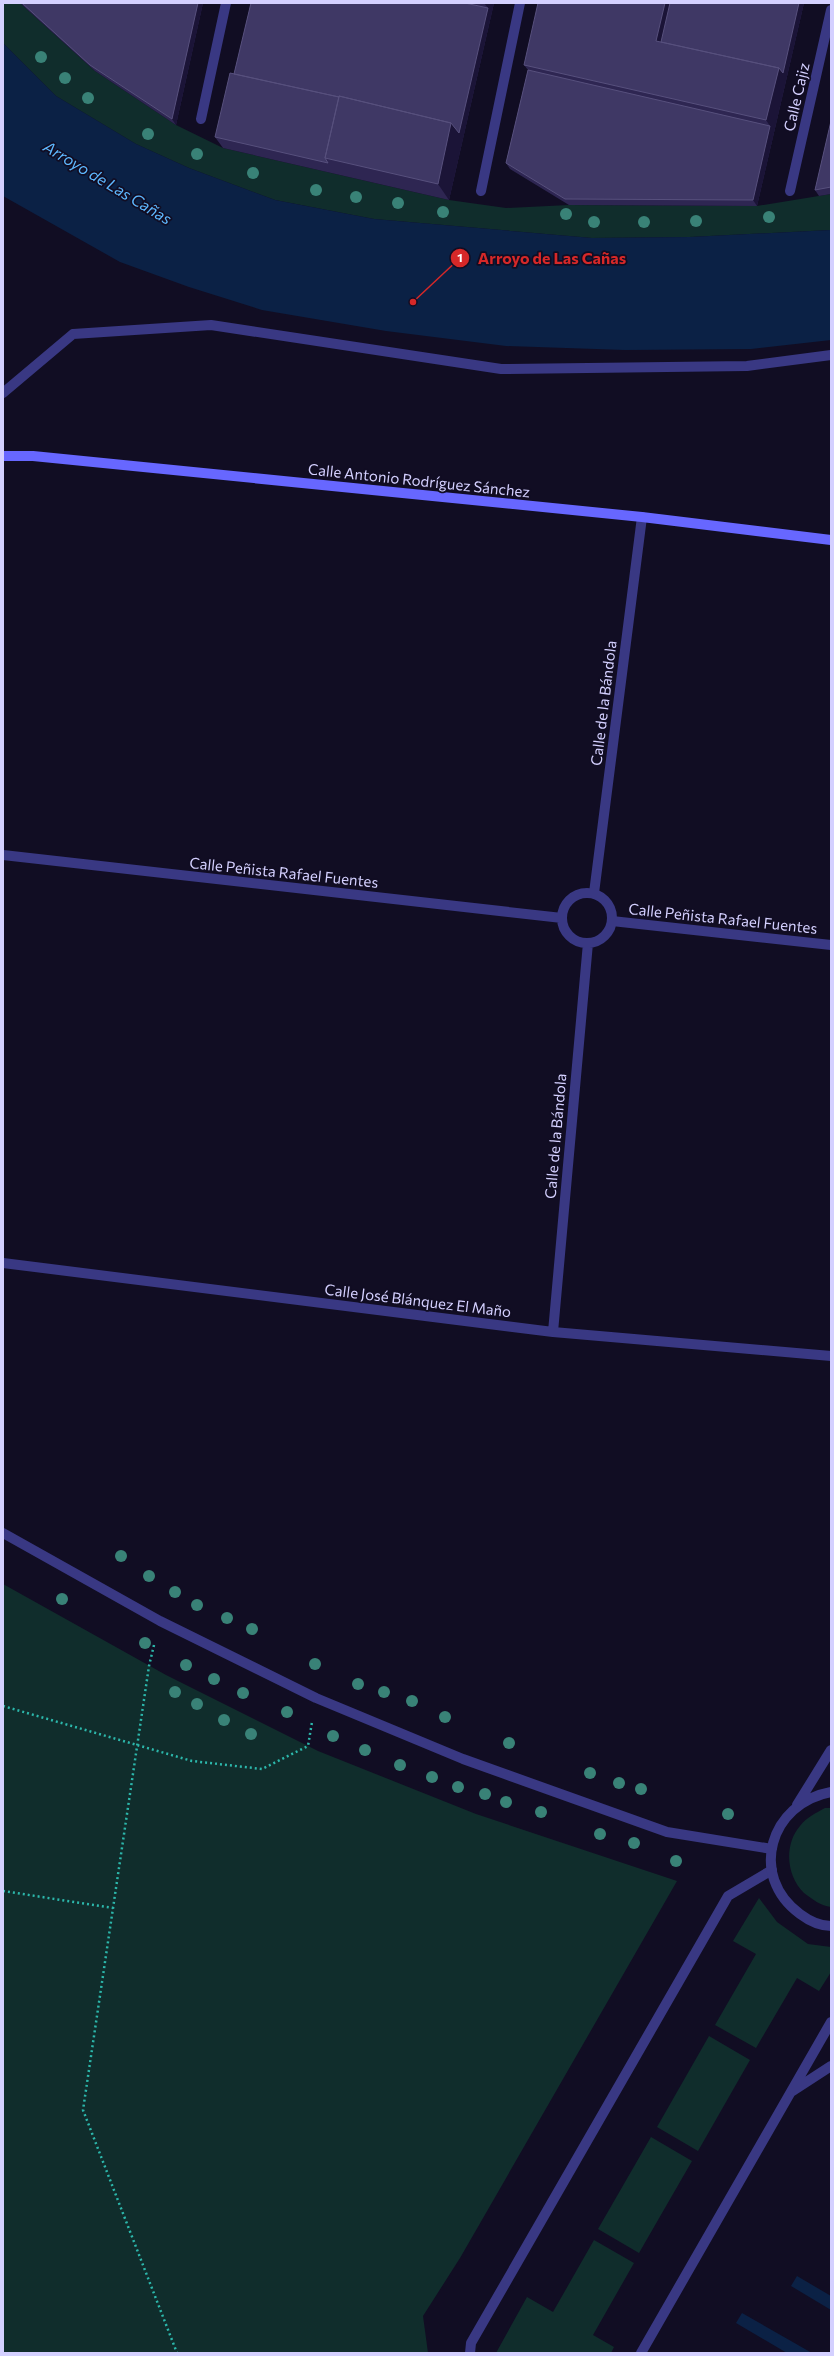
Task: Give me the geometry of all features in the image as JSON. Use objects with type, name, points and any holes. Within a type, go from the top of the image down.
[{"type":"main road","name":"Calle Antonio Rodríguez Sánchez","points":[[3,456],[33,456],[642,517],[831,540]]},
{"type":"street","points":[[201,119],[226,3]]},
{"type":"street","points":[[481,191],[520,3]]},
{"type":"street","name":"Calle Cajiz","points":[[790,191],[831,10]]},
{"type":"street","points":[[3,393],[73,334],[211,325],[501,369],[747,366],[831,355]]},
{"type":"street","name":"Calle de la Bándola","points":[[594,893],[642,517]]},
{"type":"street","name":"Calle Peñista Rafael Fuentes","points":[[3,855],[562,918]]},
{"type":"street","points":[[583,893],[594,893],[603,898],[610,906],[612,922],[606,934],[598,941],[588,943],[578,942],[570,936],[564,928],[562,918],[564,909],[575,896],[583,893]]},
{"type":"street","name":"Calle Peñista Rafael Fuentes","points":[[612,922],[831,945]]},
{"type":"street","name":"Calle de la Bándola","points":[[553,1332],[588,943]]},
{"type":"street","name":"Calle José Blánquez El Maño","points":[[3,1263],[553,1332],[831,1356]]},
{"type":"street","points":[[3,1533],[160,1621],[316,1698],[463,1759],[667,1832],[772,1849]]},
{"type":"street","points":[[831,1750],[797,1805],[785,1817],[776,1833],[772,1849],[772,1870],[778,1890],[791,1907],[808,1919],[831,1926]]},
{"type":"street","points":[[797,1805],[818,1794],[831,1792]]},
{"type":"street","points":[[470,2353],[475,2336],[728,1896],[772,1870]]},
{"type":"street","points":[[641,2353],[788,2094],[831,2022]]},
{"type":"street","points":[[788,2094],[831,2066]]},
{"type":"path","points":[[160,1621],[149,1666],[82,2110],[177,2353]]},
{"type":"path","points":[[3,1706],[137,1747],[192,1761],[262,1769],[308,1746],[316,1698]]},
{"type":"path","points":[[3,1891],[113,1908]]},
{"type":"green space","points":[[3,3],[20,3],[95,71],[176,125],[223,148],[449,200],[506,208],[569,205],[757,206],[831,194],[831,230],[690,237],[592,238],[374,219],[275,200],[189,168],[136,144],[56,96],[3,43]]},
{"type":"green space","points":[[3,1584],[166,1675],[318,1751],[476,1814],[677,1881],[460,2258],[423,2316],[428,2353],[3,2353]]},
{"type":"green space","points":[[825,1808],[831,1808],[831,1907],[820,1904],[804,1893],[794,1878],[789,1860],[791,1842],[795,1833],[806,1820]]},
{"type":"green space","points":[[759,1898],[777,1922],[808,1944],[831,1947],[831,1972],[819,1991],[797,1978],[756,2048],[715,2025],[756,1954],[733,1941]]},
{"type":"green space","points":[[709,2036],[750,2060],[698,2151],[657,2127]]},
{"type":"green space","points":[[651,2137],[692,2161],[639,2253],[598,2229]]},
{"type":"green space","points":[[594,2240],[634,2263],[593,2335],[614,2347],[611,2353],[496,2353],[527,2297],[553,2312]]},
{"type":"water","points":[[3,43],[56,96],[136,144],[189,168],[275,200],[374,219],[592,238],[690,237],[831,230],[831,340],[751,349],[625,350],[506,346],[386,331],[262,310],[189,287],[120,262],[3,196]]},
{"type":"water","points":[[797,2276],[831,2296],[831,2310],[791,2286]]},
{"type":"water","points":[[742,2313],[812,2353],[787,2353],[736,2323]]},
{"type":"building","points":[[22,3],[198,3],[172,119],[90,65]]},
{"type":"building","points":[[251,3],[465,3],[488,8],[459,133],[451,123],[339,96],[234,74]]},
{"type":"building","points":[[538,3],[665,3],[656,41],[779,68],[766,120],[524,65]]},
{"type":"building","points":[[670,3],[799,3],[783,73],[779,68],[661,42]]},
{"type":"building","points":[[528,70],[770,126],[753,200],[565,199],[506,163]]},
{"type":"building","points":[[230,73],[339,97],[325,158],[328,163],[215,137]]},
{"type":"building","points":[[339,96],[451,123],[438,184],[325,158]]},
{"type":"building","points":[[831,121],[831,187],[815,190]]},
{"type":"place","name":"Arroyo de Las Cañas","points":[[413,302]]}]
